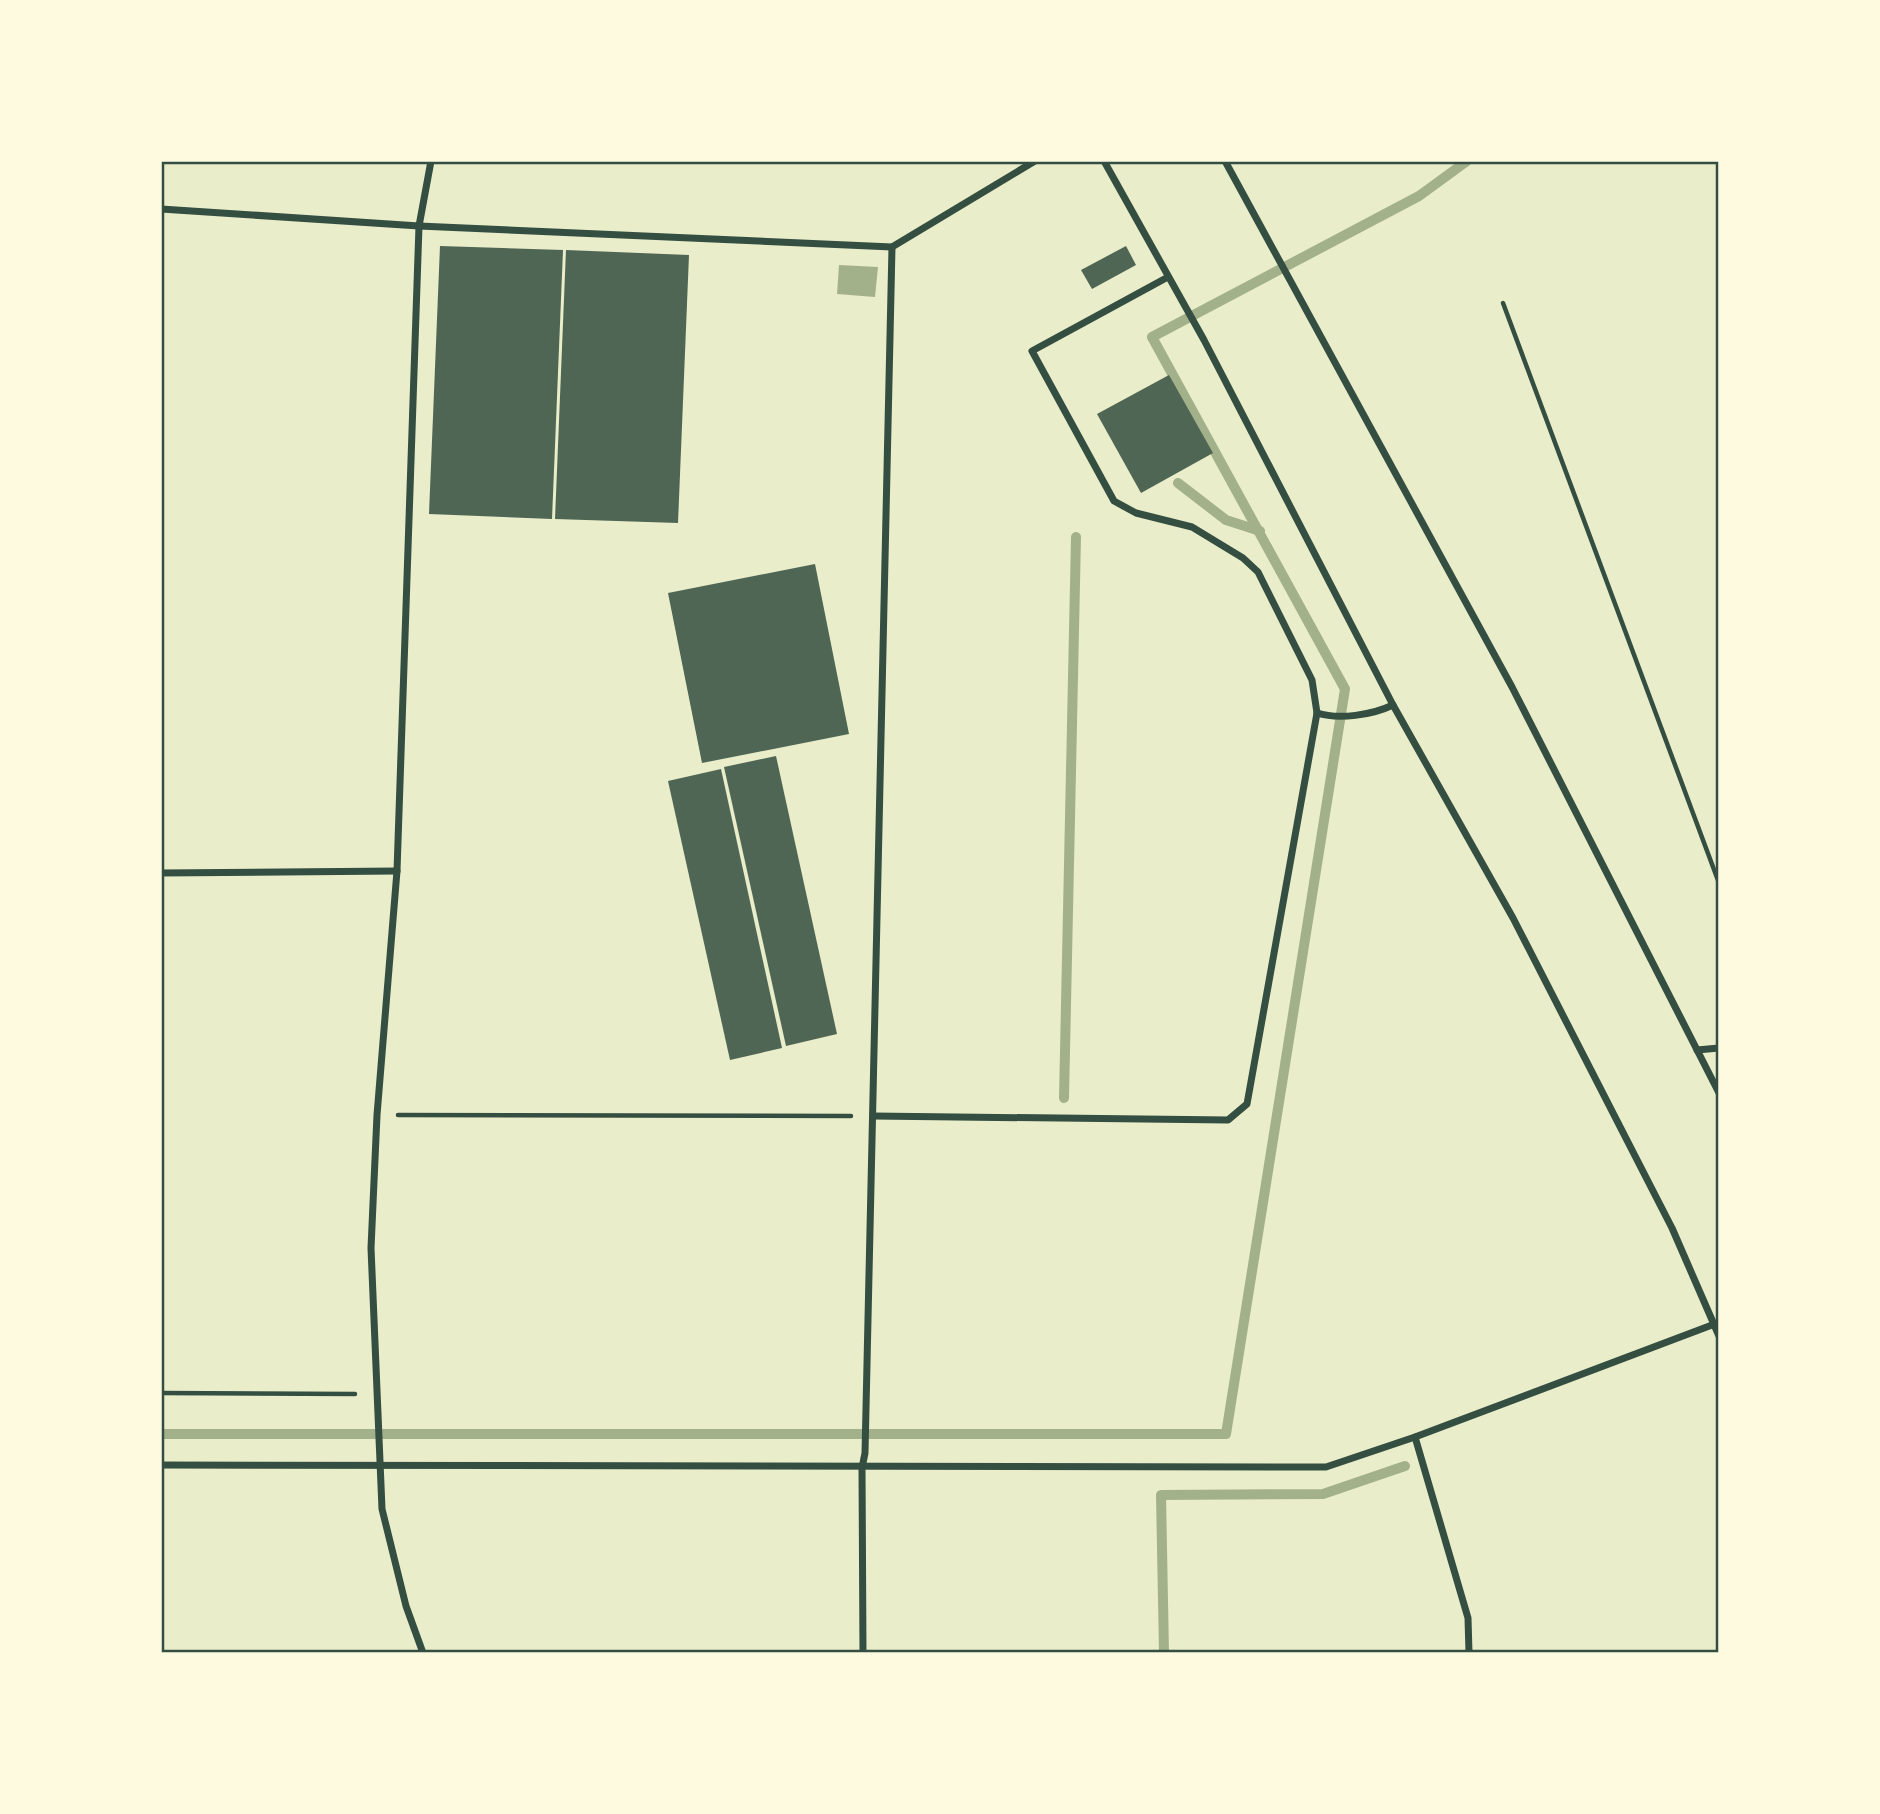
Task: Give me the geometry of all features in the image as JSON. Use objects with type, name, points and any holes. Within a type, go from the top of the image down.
[{"type":"street","points":[[423,1653],[406,1606],[382,1509],[377,1457],[371,1248],[377,1115],[397,871],[419,226],[431,161]]},
{"type":"street","points":[[161,209],[419,226],[892,247],[1035,161]]},
{"type":"street","points":[[1104,161],[1204,340],[1393,705],[1519,930],[1672,1228],[1719,1336]]},
{"type":"street","points":[[1225,161],[1512,687],[1719,1093]]},
{"type":"street","points":[[863,1653],[862,1468],[866,1423],[892,247]]},
{"type":"street","points":[[873,1116],[1228,1120],[1247,1104],[1317,713],[1312,680],[1258,572],[1243,558],[1192,527],[1136,513],[1114,501],[1032,351],[1168,277]]},
{"type":"street","points":[[1317,713],[1326,716],[1377,713],[1393,705]]},
{"type":"street","points":[[161,873],[397,871]]},
{"type":"street","points":[[1697,1050],[1719,1048]]},
{"type":"street","points":[[161,1465],[1326,1467],[1415,1437],[1712,1325]]},
{"type":"street","points":[[1415,1437],[1468,1618],[1469,1653]]},
{"type":"path","points":[[1503,303],[1719,883]]},
{"type":"path","points":[[377,1115],[873,1116]]},
{"type":"path","points":[[161,1393],[377,1394]]},
{"type":"shaded area","points":[[839,265],[878,267],[875,297],[837,294]]},
{"type":"building","points":[[440,246],[563,250],[552,519],[429,514]]},
{"type":"building","points":[[1126,246],[1136,265],[1092,289],[1081,270]]},
{"type":"building","points":[[566,250],[689,255],[678,523],[555,519]]},
{"type":"building","points":[[1169,375],[1213,453],[1141,493],[1097,414]]},
{"type":"building","points":[[815,564],[849,734],[702,763],[668,593]]},
{"type":"building","points":[[776,756],[837,1034],[786,1046],[724,767]]},
{"type":"building","points":[[721,769],[782,1048],[730,1060],[668,781]]},
{"type":"waterway","points":[[161,1434],[1226,1434],[1345,689],[1152,337],[1419,196],[1467,161]]},
{"type":"waterway","points":[[1178,483],[1226,520],[1260,531]]},
{"type":"waterway","points":[[1064,1098],[1076,537]]},
{"type":"waterway","points":[[1164,1653],[1161,1495],[1323,1494],[1405,1466]]}]
